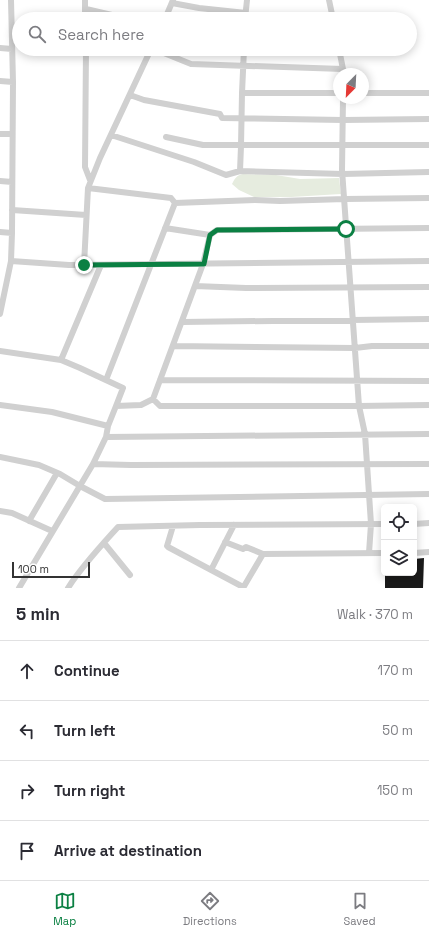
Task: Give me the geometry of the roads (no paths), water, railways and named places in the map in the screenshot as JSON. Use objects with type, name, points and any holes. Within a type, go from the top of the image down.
[{"type":"street","points":[[0,48],[12,49],[11,0]]},
{"type":"street","points":[[86,0],[86,12]]},
{"type":"street","points":[[245,12],[246,0]]},
{"type":"street","points":[[328,0],[331,12]]},
{"type":"street","points":[[168,12],[173,1],[222,12]]},
{"type":"street","points":[[86,9],[99,12]]},
{"type":"street","points":[[0,314],[1,300],[11,261],[12,56]]},
{"type":"street","points":[[86,56],[85,168],[90,180]]},
{"type":"street","points":[[84,265],[86,215],[90,180],[150,56]]},
{"type":"street","points":[[171,56],[191,64],[243,65],[333,71]]},
{"type":"street","points":[[240,171],[244,56]]},
{"type":"street","points":[[340,56],[342,68]]},
{"type":"street","points":[[0,81],[13,82]]},
{"type":"street","points":[[242,93],[333,93]]},
{"type":"street","points":[[369,93],[429,93]]},
{"type":"street","points":[[130,95],[144,100],[220,114],[222,118],[343,120],[429,119]]},
{"type":"street","points":[[343,104],[342,146],[344,199],[359,406],[365,434],[371,524],[369,553]]},
{"type":"street","points":[[0,134],[12,134]]},
{"type":"street","points":[[111,135],[194,162],[226,175],[240,171],[343,174],[429,172]]},
{"type":"street","points":[[166,137],[203,146],[429,145]]},
{"type":"street","points":[[0,180],[12,182]]},
{"type":"street","points":[[88,188],[171,198],[175,203]]},
{"type":"street","points":[[175,203],[255,200],[280,201],[429,198]]},
{"type":"street","points":[[106,380],[175,203]]},
{"type":"street","points":[[12,210],[86,215]]},
{"type":"street","points":[[165,228],[210,235]]},
{"type":"street","points":[[116,406],[141,405],[153,399],[204,264],[210,235],[217,230],[429,228]]},
{"type":"street","points":[[0,232],[12,233]]},
{"type":"street","points":[[11,261],[69,265],[429,261]]},
{"type":"street","points":[[61,360],[101,265]]},
{"type":"street","points":[[195,286],[246,288],[429,287]]},
{"type":"street","points":[[182,322],[429,319]]},
{"type":"street","points":[[173,346],[355,348],[372,346],[429,346]]},
{"type":"street","points":[[0,351],[61,360],[123,388],[108,426],[106,437],[93,464],[19,588]]},
{"type":"street","points":[[160,380],[429,380]]},
{"type":"street","points":[[153,399],[160,406],[429,405]]},
{"type":"street","points":[[0,405],[52,412],[108,426]]},
{"type":"street","points":[[106,437],[429,434]]},
{"type":"street","points":[[0,457],[39,465],[58,473],[105,499],[429,494]]},
{"type":"street","points":[[93,464],[429,464]]},
{"type":"street","points":[[29,521],[58,473]]},
{"type":"street","points":[[0,511],[12,513],[52,531]]},
{"type":"street","points":[[417,524],[429,523]]},
{"type":"street","points":[[68,588],[76,576],[118,527],[381,524]]},
{"type":"street","points":[[210,570],[234,525]]},
{"type":"street","points":[[173,526],[167,546],[168,547],[243,588],[263,554]]},
{"type":"street","points":[[225,542],[243,548],[246,547],[263,554],[381,553]]},
{"type":"street","points":[[104,543],[130,575]]},
{"type":"street","points":[[417,553],[429,552]]}]
